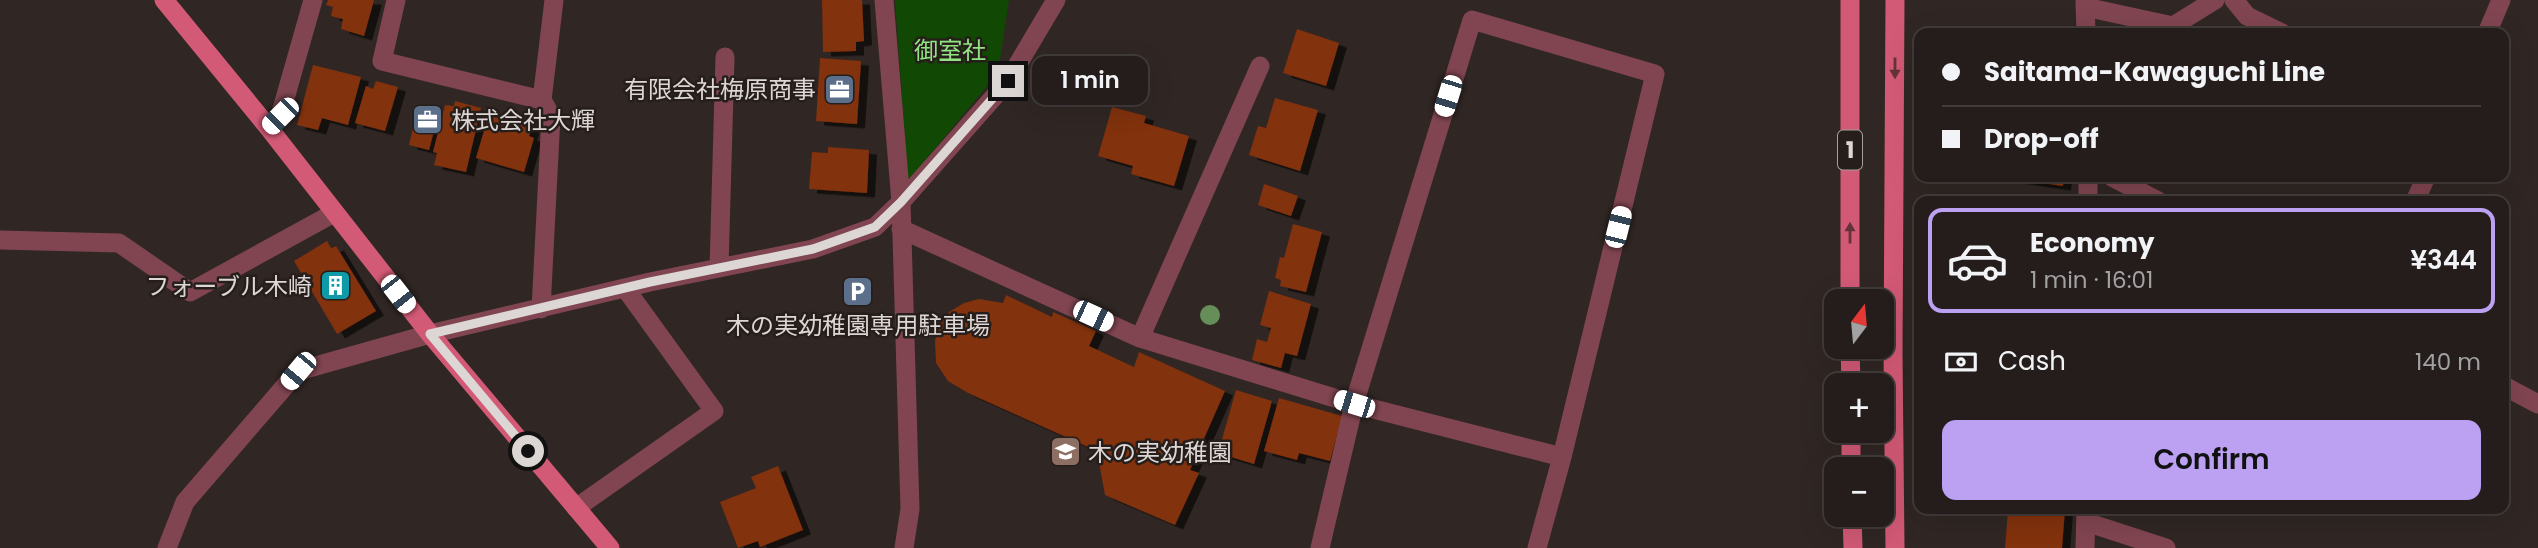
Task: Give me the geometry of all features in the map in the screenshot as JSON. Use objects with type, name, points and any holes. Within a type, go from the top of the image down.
[{"type":"main road","name":"1","points":[[1850,0],[1850,289]]},
{"type":"main road","name":"1","points":[[1895,0],[1895,548]]},
{"type":"main road","points":[[169,2],[430,334],[610,548]]},
{"type":"main road","points":[[1852,527],[1853,548]]},
{"type":"street","points":[[268,127],[280,116],[313,0]]},
{"type":"street","points":[[396,0],[382,61],[542,100]]},
{"type":"street","points":[[541,309],[551,116],[542,100],[554,0]]},
{"type":"street","points":[[884,0],[901,202],[910,509],[904,548]]},
{"type":"street","points":[[167,548],[185,502],[298,371],[430,334],[625,288],[813,249],[875,227],[901,202],[1008,81],[1056,0]]},
{"type":"street","points":[[2086,28],[2085,4],[2172,26],[2214,0]]},
{"type":"street","points":[[2234,0],[2247,16],[2272,28]]},
{"type":"street","points":[[2489,28],[2501,0]]},
{"type":"street","points":[[1320,548],[1354,404],[1472,20],[1655,74],[1562,457],[1537,548]]},
{"type":"street","points":[[719,268],[725,57]]},
{"type":"street","points":[[1140,338],[1260,66]]},
{"type":"street","points":[[2122,182],[2148,196]]},
{"type":"street","points":[[0,240],[119,243],[190,292],[334,213]]},
{"type":"street","points":[[901,229],[1140,338],[1354,404],[1562,457]]},
{"type":"street","points":[[576,508],[714,411],[625,288]]},
{"type":"street","points":[[2509,389],[2538,404]]},
{"type":"street","points":[[2085,548],[2086,516],[2166,548]]},
{"type":"green space","name":"御室社","points":[[895,0],[1009,0],[998,73],[908,181]]},
{"type":"building","points":[[328,0],[374,0],[364,36],[341,29],[343,19],[331,16],[333,7],[326,5]]},
{"type":"building","points":[[822,0],[862,0],[864,41],[856,42],[856,51],[823,52]]},
{"type":"building","points":[[1297,29],[1339,43],[1326,86],[1283,73]]},
{"type":"building","points":[[820,58],[861,61],[857,124],[816,121]]},
{"type":"building","points":[[313,65],[361,77],[348,125],[322,118],[318,130],[297,125]]},
{"type":"building","points":[[376,81],[398,87],[385,131],[355,123],[366,86],[373,89]]},
{"type":"building","points":[[1275,98],[1318,110],[1300,171],[1249,155],[1258,126],[1266,128]]},
{"type":"building","points":[[455,101],[481,108],[466,172],[434,165],[437,153],[433,152],[445,105],[454,106]]},
{"type":"building","points":[[418,106],[439,112],[429,150],[409,145]]},
{"type":"building","points":[[1112,107],[1146,116],[1144,123],[1189,136],[1174,186],[1131,174],[1133,166],[1098,156]]},
{"type":"building","points":[[489,114],[532,127],[529,136],[534,138],[524,172],[476,158]]},
{"type":"building","points":[[828,147],[869,150],[867,193],[809,189],[812,152],[828,153]]},
{"type":"building","points":[[2035,182],[2063,182],[2063,186]]},
{"type":"building","points":[[1264,184],[1298,196],[1291,216],[1258,205]]},
{"type":"building","points":[[1293,224],[1322,232],[1306,292],[1280,286],[1281,280],[1275,278],[1280,257],[1284,258]]},
{"type":"building","name":"フォーブル木崎","points":[[327,241],[331,248],[336,246],[376,311],[337,334],[294,261]]},
{"type":"building","points":[[1269,291],[1311,304],[1297,356],[1285,353],[1281,368],[1252,360],[1257,339],[1267,342],[1271,328],[1260,325]]},
{"type":"building","points":[[1006,295],[1052,317],[1053,312],[1096,331],[1089,346],[1134,367],[1139,352],[1225,391],[1190,470],[1199,473],[1175,525],[1105,495],[1097,451],[968,393],[948,381],[936,363],[935,341],[939,325],[949,312],[964,303],[979,299],[1003,303]]},
{"type":"building","points":[[1236,390],[1272,401],[1254,464],[1218,453]]},
{"type":"building","points":[[1279,398],[1342,416],[1330,461],[1299,453],[1297,460],[1264,451]]},
{"type":"building","points":[[778,466],[803,530],[760,547],[758,541],[738,548],[720,502],[756,488],[751,477]]},
{"type":"building","points":[[2008,514],[2065,514],[2062,548],[2005,548]]},
{"type":"place","name":"有限会社梅原商事","points":[[839,89]]},
{"type":"place","name":"株式会社大輝","points":[[428,120]]},
{"type":"place","name":"フォーブル木崎","points":[[335,286]]},
{"type":"place","name":"木の実幼稚園専用駐車場","points":[[858,291]]},
{"type":"place","name":"木の実幼稚園","points":[[1065,452]]},
{"type":"route","points":[[528,451],[430,334],[650,282],[813,249],[875,227],[901,202],[1008,81]]}]
